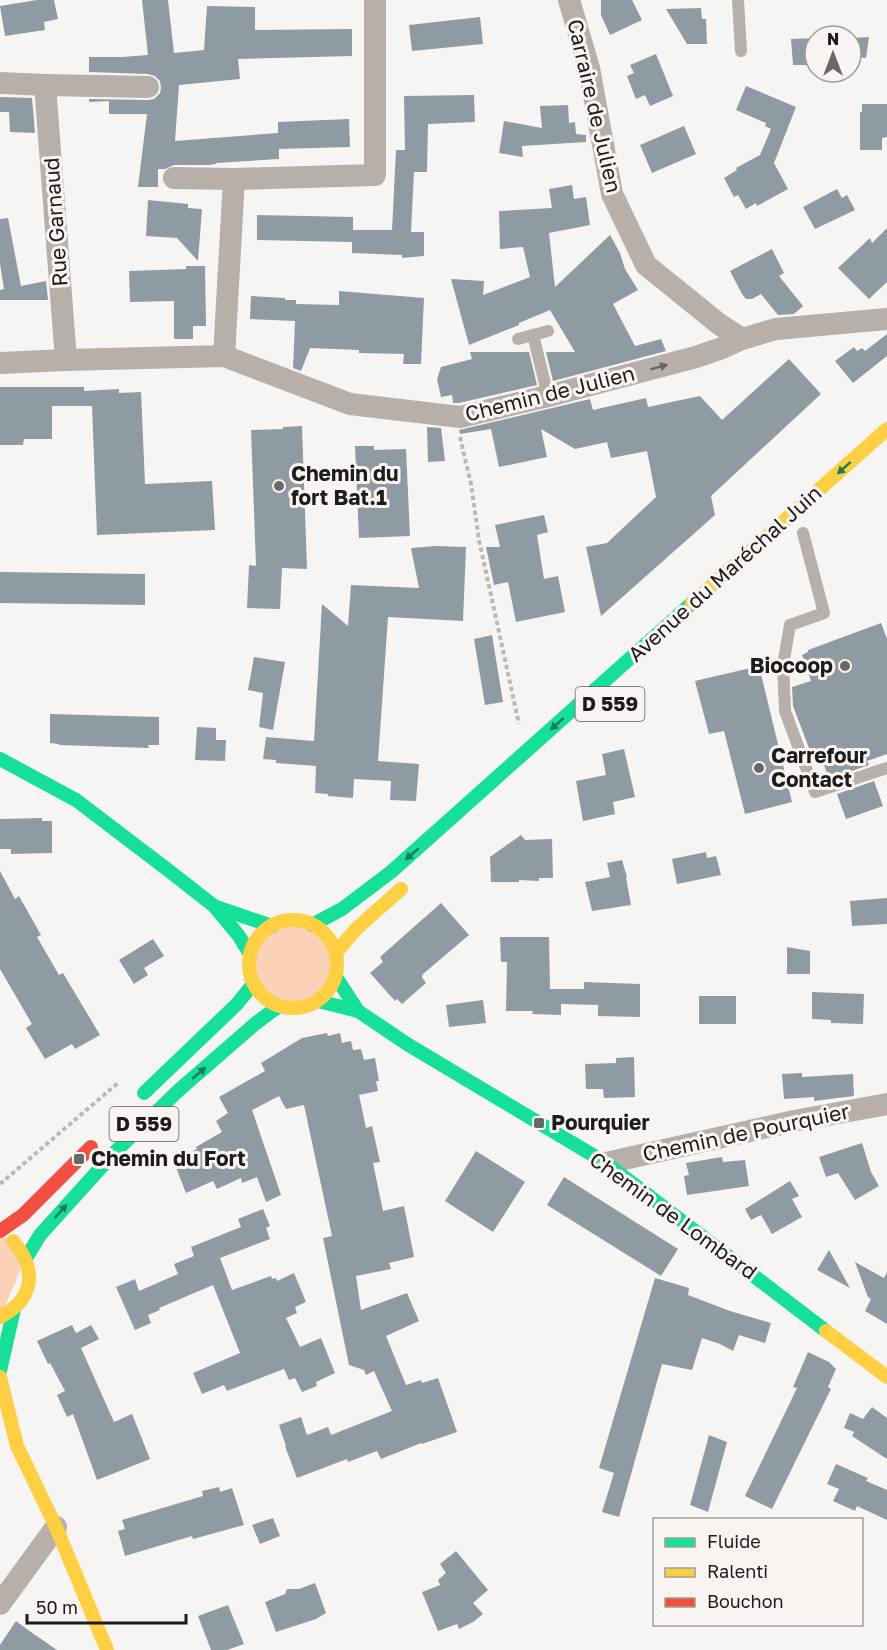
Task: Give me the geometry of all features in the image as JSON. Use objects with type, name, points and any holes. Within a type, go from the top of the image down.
[{"type":"main road","name":"Avenue du Maréchal Juin","points":[[312,925],[342,909],[391,872],[887,429]]},
{"type":"main road","points":[[0,759],[76,800],[214,906],[250,954]]},
{"type":"main road","points":[[336,952],[356,929],[413,879]]},
{"type":"main road","points":[[214,906],[251,921],[272,926]]},
{"type":"main road","points":[[285,921],[299,921],[312,925],[331,941],[338,965],[336,977],[326,994],[306,1007],[292,1009],[268,1002],[253,984],[250,974],[250,954],[258,937],[272,926],[285,921]]},
{"type":"main road","name":"Chemin de Lombard","points":[[336,977],[358,1011]]},
{"type":"main road","name":"D 559","points":[[133,1104],[237,1004],[253,984]]},
{"type":"main road","name":"Chemin de Lombard","points":[[318,1001],[358,1011],[407,1044],[606,1163],[887,1377]]},
{"type":"main road","name":"D 559","points":[[26,1258],[40,1235],[115,1152],[179,1090],[279,1006]]},
{"type":"main road","name":"D 559","points":[[0,1232],[23,1215],[102,1135]]},
{"type":"main road","points":[[0,1232],[15,1242],[26,1258],[30,1271],[29,1286],[24,1299],[14,1309],[0,1317]]},
{"type":"main road","points":[[0,1371],[14,1309]]},
{"type":"main road","points":[[0,1377],[16,1446],[56,1527],[106,1650]]},
{"type":"street","points":[[174,178],[234,179],[375,175],[375,0]]},
{"type":"street","name":"Carraire de Julien","points":[[569,0],[589,68],[612,194],[646,265],[719,324],[742,339]]},
{"type":"street","points":[[0,83],[148,87]]},
{"type":"street","name":"Rue Garnaud","points":[[45,85],[66,360]]},
{"type":"street","points":[[224,356],[234,179]]},
{"type":"street","name":"Chemin de Julien","points":[[0,363],[224,356],[350,404],[457,417],[696,357],[776,329],[887,319]]},
{"type":"street","name":"Chemin de Pourquier","points":[[606,1163],[794,1121],[887,1104]]},
{"type":"street","points":[[0,1604],[56,1527]]},
{"type":"lane","points":[[738,0],[741,51]]},
{"type":"lane","points":[[518,339],[548,331]]},
{"type":"lane","points":[[533,335],[548,396]]},
{"type":"lane","points":[[803,533],[824,613],[790,625],[783,665],[785,711],[815,792],[887,768]]},
{"type":"path","points":[[457,417],[471,484],[479,540],[520,730]]},
{"type":"shaded area","points":[[299,920],[323,932],[331,941],[336,977],[306,1007],[293,1009],[279,1006],[260,994],[253,945],[258,937],[285,921]]},
{"type":"shaded area","points":[[0,1234],[26,1258],[0,1317]]},
{"type":"building","points":[[37,0],[54,0],[58,19],[44,22],[45,30],[5,36],[0,6]]},
{"type":"building","points":[[142,0],[168,0],[174,53],[204,50],[207,6],[255,7],[255,30],[352,29],[352,56],[238,59],[240,79],[179,85],[175,141],[278,133],[278,122],[349,119],[350,147],[279,149],[279,159],[209,165],[174,165],[158,169],[158,187],[138,187],[147,114],[109,114],[109,101],[89,102],[89,99],[154,99],[160,93],[160,81],[148,74],[89,72],[89,57],[148,55]]},
{"type":"building","points":[[601,0],[632,0],[642,20],[610,35],[601,15]]},
{"type":"building","points":[[701,8],[702,19],[706,19],[707,44],[687,44],[666,9]]},
{"type":"building","points":[[480,17],[483,44],[412,51],[409,25]]},
{"type":"building","points":[[863,37],[869,37],[866,58],[863,58]]},
{"type":"building","points":[[803,38],[803,65],[793,65],[791,39]]},
{"type":"building","points":[[656,54],[673,96],[650,106],[645,95],[636,99],[627,76],[634,73],[630,65]]},
{"type":"building","points":[[746,86],[796,107],[774,163],[788,189],[757,206],[756,203],[746,209],[738,195],[734,197],[724,178],[737,170],[736,168],[760,155],[771,129],[765,126],[766,123],[736,110]]},
{"type":"building","points":[[474,95],[475,122],[428,124],[427,172],[414,172],[411,232],[424,232],[424,256],[402,258],[402,255],[352,253],[352,242],[257,240],[257,215],[353,217],[353,230],[392,230],[396,150],[405,150],[404,96]]},
{"type":"building","points":[[0,97],[32,98],[35,133],[10,132],[9,112],[0,112]]},
{"type":"building","points":[[862,104],[887,104],[887,137],[882,138],[882,150],[860,150]]},
{"type":"building","points":[[568,105],[569,123],[575,122],[576,134],[586,135],[586,142],[522,146],[523,157],[499,153],[504,121],[542,128],[540,106]]},
{"type":"building","points":[[684,126],[696,154],[652,173],[640,145]]},
{"type":"building","points":[[572,185],[574,199],[586,197],[590,225],[549,233],[555,287],[610,235],[620,253],[625,269],[638,290],[613,304],[635,346],[661,339],[666,351],[553,381],[546,352],[575,352],[550,310],[469,345],[451,279],[484,281],[483,295],[530,277],[523,247],[500,249],[499,211],[552,208],[549,189]]},
{"type":"building","points":[[837,189],[842,198],[847,195],[855,210],[815,229],[803,207]]},
{"type":"building","points":[[148,200],[188,204],[188,208],[202,209],[198,261],[177,238],[146,236]]},
{"type":"building","points":[[8,218],[21,286],[46,281],[48,300],[0,300],[0,290],[4,289],[0,264],[0,219]]},
{"type":"building","points":[[887,228],[887,282],[869,299],[838,268],[870,238],[872,243]]},
{"type":"building","points":[[772,249],[784,273],[779,276],[803,306],[794,314],[778,315],[761,294],[752,299],[746,299],[730,271]]},
{"type":"building","points":[[186,266],[205,266],[206,326],[193,326],[193,339],[174,339],[174,301],[130,302],[129,271],[186,269]]},
{"type":"building","points":[[339,291],[424,298],[421,364],[403,364],[404,354],[359,353],[359,350],[310,348],[301,371],[293,368],[295,321],[250,319],[251,296],[285,298],[285,300],[296,300],[296,304],[339,305]]},
{"type":"building","points":[[887,334],[887,356],[853,383],[835,361],[854,347],[857,351],[862,348],[865,351]]},
{"type":"building","points":[[470,352],[529,352],[537,385],[459,403],[453,403],[452,395],[441,397],[437,379],[441,367],[472,359]]},
{"type":"building","points":[[789,359],[821,394],[711,496],[715,515],[601,616],[586,547],[607,543],[656,497],[647,451],[611,458],[607,442],[575,449],[541,429],[547,457],[499,467],[491,429],[460,434],[459,430],[590,399],[593,410],[646,398],[648,407],[700,396],[722,420]]},
{"type":"building","points":[[0,387],[84,387],[84,391],[119,389],[119,393],[141,392],[145,484],[212,481],[215,530],[97,535],[92,406],[52,406],[52,439],[24,439],[23,445],[0,445]]},
{"type":"building","name":"Chemin du fort Bat.1","points":[[302,426],[307,569],[282,568],[280,609],[247,608],[249,565],[256,566],[251,430]]},
{"type":"building","points":[[427,427],[441,428],[445,461],[428,462]]},
{"type":"building","points":[[355,446],[374,446],[374,450],[406,449],[410,536],[359,538]]},
{"type":"building","points":[[544,515],[548,532],[537,535],[544,579],[558,576],[565,612],[516,622],[508,582],[494,585],[486,547],[500,547],[495,525]]},
{"type":"building","points":[[466,547],[463,621],[388,617],[378,761],[419,764],[416,801],[390,800],[391,781],[354,779],[353,798],[315,793],[316,766],[276,763],[276,760],[263,759],[266,737],[314,741],[322,604],[348,626],[351,585],[419,588],[411,548]]},
{"type":"building","points":[[0,572],[145,574],[145,605],[0,603]]},
{"type":"building","points":[[881,623],[887,639],[887,754],[867,761],[869,765],[829,779],[823,762],[815,764],[793,706],[792,687],[811,681],[802,655],[808,650]]},
{"type":"building","points":[[492,635],[503,702],[485,705],[474,639]]},
{"type":"building","points":[[254,657],[285,662],[273,730],[259,727],[263,693],[248,690]]},
{"type":"building","name":"Carrefour Contact","points":[[759,666],[792,802],[745,814],[724,731],[709,734],[695,681]]},
{"type":"building","points":[[50,714],[159,717],[159,745],[148,745],[149,748],[50,743]]},
{"type":"building","points":[[197,727],[216,728],[216,740],[226,740],[225,761],[195,760]]},
{"type":"building","points":[[624,749],[635,797],[613,802],[615,814],[583,821],[576,781],[606,775],[602,754]]},
{"type":"building","points":[[874,781],[883,806],[846,819],[837,794]]},
{"type":"building","points":[[42,818],[42,821],[52,821],[52,853],[11,854],[11,849],[0,849],[0,819]]},
{"type":"building","points":[[521,835],[525,840],[552,839],[553,878],[539,878],[539,881],[491,882],[490,857]]},
{"type":"building","points":[[706,852],[707,858],[716,856],[721,875],[677,884],[672,859]]},
{"type":"building","points":[[622,860],[631,905],[592,911],[585,882],[610,877],[607,863]]},
{"type":"building","points":[[0,871],[15,899],[19,896],[41,935],[37,937],[59,975],[63,973],[100,1035],[75,1049],[72,1044],[45,1059],[26,1028],[32,1024],[0,969]]},
{"type":"building","points":[[887,898],[887,924],[852,926],[850,901]]},
{"type":"building","points":[[441,903],[469,935],[423,974],[422,977],[426,983],[402,1004],[397,999],[395,1001],[370,973],[383,962],[380,957]]},
{"type":"building","points":[[500,937],[549,937],[550,989],[584,989],[584,982],[640,984],[640,1017],[598,1016],[598,1005],[561,1004],[561,1015],[532,1014],[533,1011],[506,1011],[507,962],[501,962]]},
{"type":"building","points":[[153,939],[164,956],[144,968],[148,975],[134,984],[119,960]]},
{"type":"building","points":[[787,947],[810,951],[810,974],[787,974]]},
{"type":"building","points":[[812,992],[864,994],[863,1024],[831,1023],[831,1020],[812,1019]]},
{"type":"building","points":[[699,996],[736,996],[736,1024],[699,1024]]},
{"type":"building","points":[[483,1000],[486,1023],[449,1027],[446,1005]]},
{"type":"building","points":[[327,1033],[328,1036],[340,1033],[342,1043],[351,1041],[353,1050],[361,1049],[364,1060],[375,1058],[379,1081],[376,1081],[378,1091],[359,1095],[366,1128],[372,1126],[380,1162],[373,1163],[383,1211],[404,1206],[414,1257],[389,1263],[391,1269],[356,1276],[361,1310],[407,1293],[419,1321],[386,1336],[406,1385],[438,1378],[457,1432],[381,1459],[377,1451],[348,1462],[347,1459],[297,1478],[279,1425],[301,1417],[307,1435],[328,1427],[331,1435],[392,1411],[374,1371],[366,1375],[364,1370],[349,1365],[323,1238],[332,1236],[304,1105],[286,1109],[279,1096],[252,1110],[281,1195],[266,1202],[257,1177],[242,1183],[241,1178],[217,1189],[213,1181],[186,1193],[173,1160],[197,1149],[196,1147],[222,1132],[216,1121],[228,1113],[219,1097],[265,1071],[261,1063],[302,1038]]},
{"type":"building","points":[[634,1057],[635,1097],[604,1098],[603,1089],[586,1089],[585,1064],[616,1063],[616,1058]]},
{"type":"building","points":[[802,1073],[802,1077],[853,1074],[854,1096],[814,1101],[814,1097],[784,1099],[782,1074]]},
{"type":"building","points":[[862,1143],[871,1172],[879,1186],[855,1200],[838,1173],[826,1177],[819,1157]]},
{"type":"building","points":[[476,1151],[525,1182],[493,1232],[445,1201]]},
{"type":"building","points":[[722,1157],[723,1162],[745,1160],[749,1186],[687,1195],[684,1176],[689,1175],[686,1163]]},
{"type":"building","points":[[564,1177],[678,1249],[661,1276],[547,1205]]},
{"type":"building","points":[[790,1181],[799,1196],[792,1199],[802,1217],[772,1234],[761,1215],[751,1220],[745,1209]]},
{"type":"building","points":[[263,1209],[270,1226],[266,1228],[270,1239],[220,1258],[232,1290],[271,1276],[277,1281],[294,1273],[306,1302],[295,1307],[297,1313],[286,1318],[300,1347],[321,1338],[335,1373],[316,1382],[317,1386],[302,1392],[295,1378],[289,1380],[284,1369],[227,1391],[224,1385],[202,1394],[193,1373],[240,1353],[213,1285],[159,1308],[160,1310],[148,1315],[151,1323],[135,1330],[116,1287],[135,1279],[139,1291],[178,1274],[174,1264],[194,1256],[191,1247],[241,1227],[238,1219]]},
{"type":"building","points":[[829,1250],[850,1288],[817,1270]]},
{"type":"building","points":[[855,1262],[884,1278],[887,1272],[887,1324],[865,1311],[871,1299],[868,1297]]},
{"type":"building","points":[[655,1278],[689,1288],[688,1295],[771,1323],[765,1343],[739,1335],[733,1351],[702,1338],[692,1370],[662,1364],[619,1517],[602,1512],[614,1473],[599,1468]]},
{"type":"building","points":[[72,1325],[76,1333],[91,1325],[99,1339],[81,1348],[114,1422],[132,1414],[150,1459],[97,1480],[73,1414],[67,1417],[57,1395],[65,1391],[37,1341]]},
{"type":"building","points":[[808,1352],[829,1362],[836,1369],[828,1387],[831,1389],[772,1509],[745,1496],[797,1388],[793,1387]]},
{"type":"building","points":[[872,1407],[887,1418],[887,1459],[852,1436],[854,1432],[844,1428],[850,1413],[863,1419]]},
{"type":"building","points":[[709,1435],[727,1442],[708,1512],[690,1505]]},
{"type":"building","points":[[836,1464],[868,1478],[866,1481],[887,1490],[887,1520],[857,1506],[855,1511],[833,1501],[839,1489],[827,1484]]},
{"type":"building","points":[[219,1487],[220,1492],[232,1488],[244,1525],[193,1539],[192,1536],[125,1556],[118,1531],[125,1529],[122,1520],[203,1496],[202,1491]]},
{"type":"building","points":[[273,1518],[280,1536],[260,1544],[252,1525]]},
{"type":"building","points":[[456,1551],[488,1590],[473,1603],[483,1614],[459,1629],[457,1624],[438,1631],[422,1592],[440,1585],[438,1580],[446,1573],[440,1564]]},
{"type":"building","points":[[315,1583],[326,1613],[316,1619],[276,1632],[265,1602],[285,1594],[287,1589],[299,1589]]},
{"type":"building","points":[[228,1605],[244,1644],[227,1650],[211,1650],[198,1616]]},
{"type":"building","points":[[16,1621],[57,1650],[0,1650],[0,1645]]},
{"type":"traffic: fast","points":[[312,925],[342,909],[391,872],[692,603]]},
{"type":"traffic: fast","points":[[0,759],[76,800],[168,870],[214,906],[239,936],[250,954]]},
{"type":"traffic: fast","points":[[216,907],[272,926]]},
{"type":"traffic: fast","points":[[336,977],[358,1011]]},
{"type":"traffic: fast","points":[[144,1093],[237,1004],[253,984]]},
{"type":"traffic: fast","points":[[318,1001],[358,1011],[407,1044],[606,1163],[826,1331]]},
{"type":"traffic: fast","points":[[26,1258],[40,1235],[115,1152],[179,1090],[279,1006]]},
{"type":"traffic: fast","points":[[0,1371],[14,1309]]},
{"type":"traffic: slow","points":[[692,603],[887,429]]},
{"type":"traffic: slow","points":[[336,953],[356,929],[401,889]]},
{"type":"traffic: slow","points":[[293,920],[310,923],[324,933],[334,947],[337,964],[334,981],[324,995],[310,1005],[293,1008],[276,1005],[262,995],[252,981],[249,964],[252,947],[262,933],[276,923],[293,920]]},
{"type":"traffic: slow","points":[[0,1317],[20,1302],[29,1283],[26,1263],[13,1241]]},
{"type":"traffic: slow","points":[[826,1331],[887,1377]]},
{"type":"traffic: slow","points":[[0,1377],[17,1446],[56,1527],[107,1650]]},
{"type":"traffic: jam","points":[[0,1231],[23,1215],[91,1147]]},
{"type":"place","name":"Chemin du fort Bat.1","points":[[279,486]]},
{"type":"place","name":"Biocoop","points":[[845,666]]},
{"type":"place","name":"Carrefour Contact","points":[[759,768]]},
{"type":"place","name":"Pourquier","points":[[539,1123]]},
{"type":"place","name":"Chemin du Fort","points":[[79,1159]]}]
